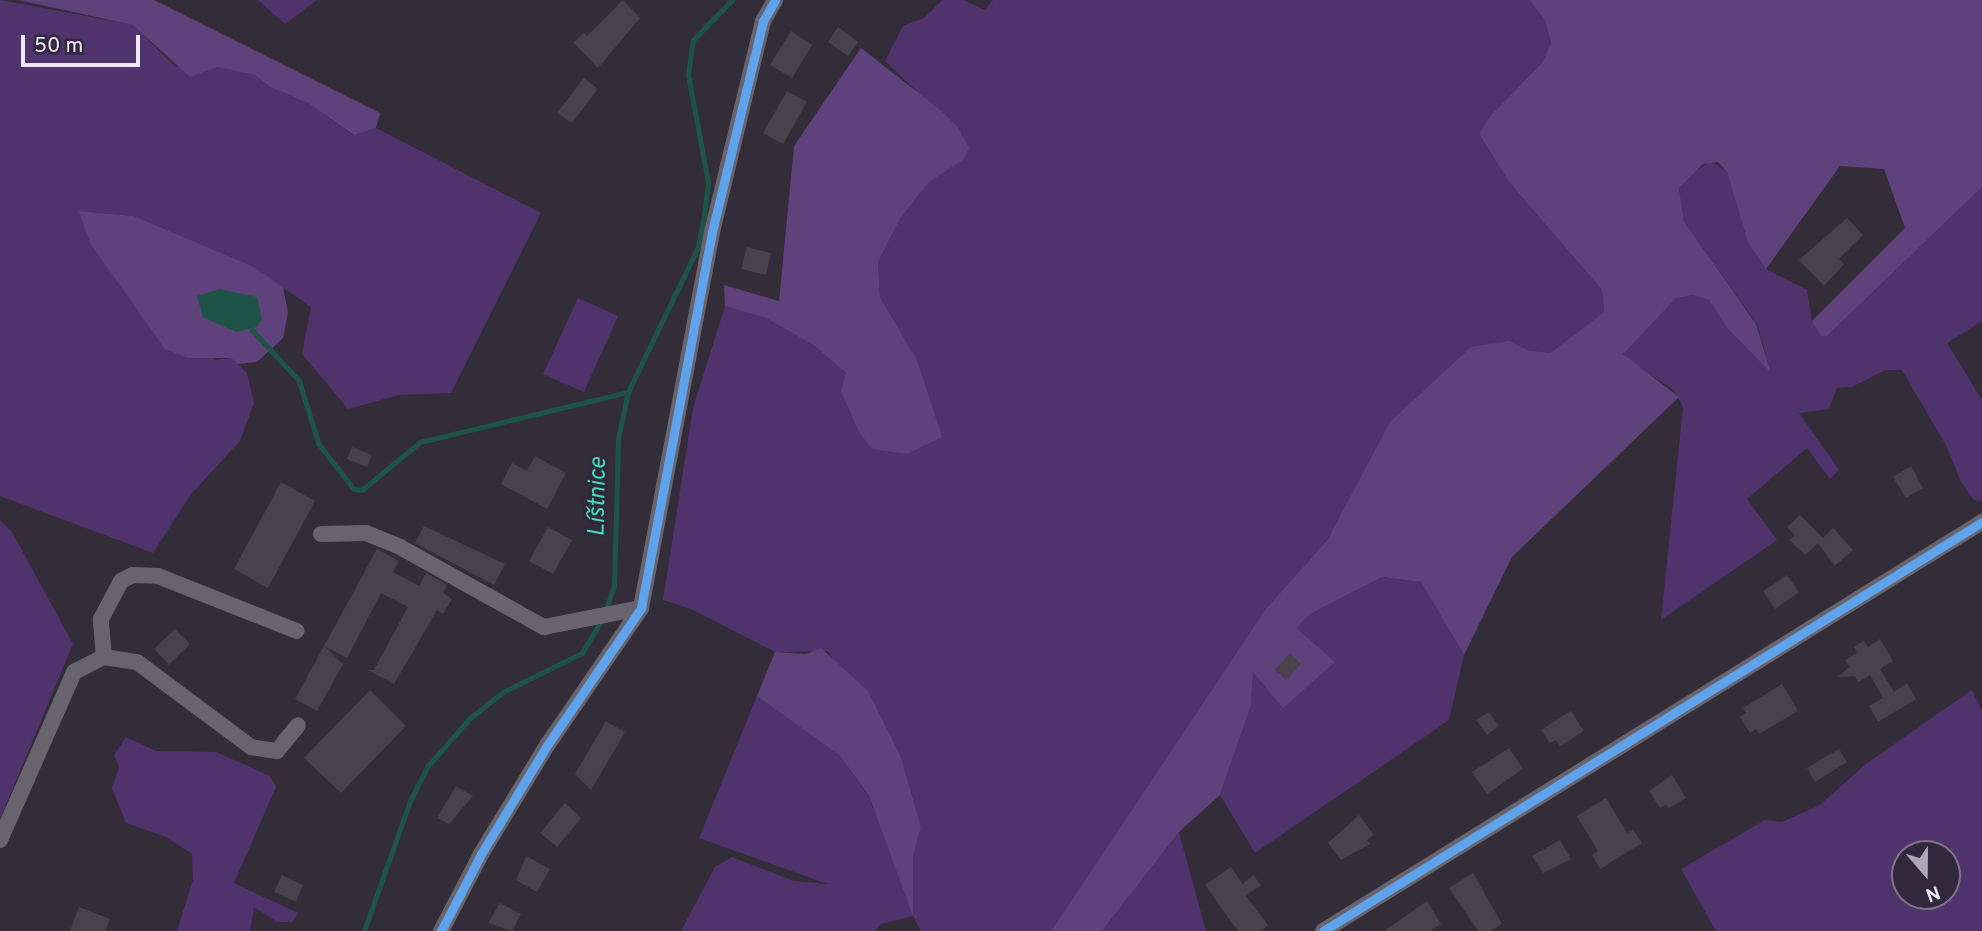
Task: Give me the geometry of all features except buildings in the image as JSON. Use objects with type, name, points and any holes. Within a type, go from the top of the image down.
[{"type":"street","points":[[441,931],[481,854],[548,744],[641,608],[712,232],[763,21],[775,0]]},
{"type":"street","points":[[1323,931],[1982,522]]},
{"type":"street","points":[[321,534],[366,533],[400,547],[544,627],[641,608]]},
{"type":"street","points":[[104,657],[101,619],[108,600],[121,581],[133,575],[158,576],[297,631]]},
{"type":"street","points":[[0,840],[74,672],[104,657],[137,662],[251,747],[276,751],[298,725]]},
{"type":"shaded area","points":[[0,0],[134,25],[175,67],[217,67],[255,75],[270,87],[308,103],[353,135],[376,128],[541,213],[451,393],[399,395],[348,409],[302,354],[311,307],[252,266],[134,216],[80,211],[90,243],[108,265],[215,360],[232,358],[247,373],[254,403],[240,441],[192,493],[153,553],[0,496]]},
{"type":"shaded area","points":[[18,0],[154,0],[380,113],[376,128],[354,135],[308,103],[270,87],[255,75],[217,67],[190,77],[133,25]]},
{"type":"shaded area","points":[[258,0],[317,0],[285,24]]},
{"type":"shaded area","points":[[942,0],[963,0],[985,10],[993,0],[1529,0],[1545,20],[1551,43],[1542,63],[1491,115],[1479,134],[1509,182],[1602,290],[1604,312],[1550,353],[1527,350],[1510,341],[1353,498],[1328,539],[1264,611],[1051,931],[921,931],[913,916],[881,924],[875,931],[681,931],[715,867],[732,857],[794,881],[828,884],[699,838],[757,696],[840,756],[869,797],[913,913],[913,856],[921,827],[901,757],[869,692],[838,668],[828,651],[775,652],[691,609],[663,600],[693,408],[725,306],[766,318],[815,346],[847,373],[917,360],[880,297],[878,262],[900,219],[929,182],[963,160],[963,135],[885,61],[903,26],[924,18]]},
{"type":"shaded area","points":[[1529,0],[1982,0],[1982,187],[1827,336],[1821,336],[1812,321],[1905,228],[1884,169],[1840,166],[1766,269],[1748,243],[1727,172],[1718,162],[1703,164],[1679,188],[1684,221],[1756,324],[1771,373],[1726,327],[1709,300],[1693,295],[1676,298],[1623,354],[1679,397],[1512,557],[1464,655],[1421,582],[1382,577],[1310,614],[1296,628],[1335,662],[1283,708],[1253,672],[1251,705],[1220,795],[1179,832],[1102,931],[1051,931],[1264,611],[1328,539],[1390,422],[1471,347],[1510,341],[1527,350],[1550,353],[1604,312],[1602,290],[1509,182],[1479,134],[1491,115],[1542,63],[1551,43],[1545,20]]},
{"type":"shaded area","points":[[861,48],[939,109],[958,127],[969,148],[963,160],[929,182],[900,219],[878,262],[880,297],[917,360],[942,437],[907,454],[872,449],[859,432],[841,391],[846,373],[815,346],[766,318],[725,306],[724,285],[779,301],[794,146]]},
{"type":"shaded area","points":[[1711,161],[1727,172],[1748,243],[1766,269],[1807,290],[1812,321],[1827,336],[1982,187],[1982,321],[1947,343],[1982,400],[1982,501],[1974,500],[1961,482],[1947,447],[1902,370],[1885,370],[1852,387],[1837,388],[1829,409],[1799,413],[1839,470],[1830,479],[1807,448],[1747,499],[1777,540],[1661,620],[1683,407],[1674,390],[1626,359],[1623,350],[1676,297],[1693,295],[1709,300],[1726,327],[1771,373],[1757,324],[1684,221],[1679,188],[1684,179]]},
{"type":"shaded area","points":[[79,211],[134,216],[252,266],[283,287],[288,313],[283,338],[257,362],[238,364],[231,358],[188,358],[165,349],[90,243]]},
{"type":"shaded area","points":[[220,289],[257,297],[262,319],[257,327],[236,332],[203,317],[197,296]]},
{"type":"shaded area","points":[[578,298],[618,316],[584,392],[543,374]]},
{"type":"shaded area","points":[[0,520],[12,532],[73,644],[0,819]]},
{"type":"shaded area","points":[[1382,577],[1421,582],[1464,655],[1449,720],[1255,853],[1220,795],[1251,705],[1253,671],[1283,708],[1296,628],[1310,614]]},
{"type":"shaded area","points":[[821,648],[869,692],[901,757],[921,827],[913,856],[913,916],[869,796],[840,756],[757,696],[775,652],[806,654]]},
{"type":"shaded area","points":[[1972,690],[1982,711],[1982,931],[1716,931],[1681,869],[1765,820],[1782,822],[1820,805],[1867,763]]},
{"type":"shaded area","points":[[126,737],[156,751],[216,752],[270,776],[276,787],[234,883],[298,913],[292,922],[277,922],[254,907],[250,931],[177,931],[193,880],[192,854],[166,837],[126,823],[112,788],[119,767],[114,755]]},
{"type":"shaded area","points":[[1179,832],[1206,931],[1102,931]]},
{"type":"waterway","name":"Líštnice","points":[[606,610],[614,586],[618,439],[628,392],[698,247],[704,216],[708,182],[688,75],[693,40],[732,0]]},
{"type":"waterway","points":[[252,330],[299,380],[319,444],[354,489],[362,490],[420,442],[628,392]]},
{"type":"waterway","name":"Líštnice","points":[[364,931],[410,801],[428,766],[469,719],[503,692],[582,653],[603,618]]},
{"type":"cycle path","points":[[441,931],[481,854],[548,744],[641,608],[712,232],[763,21],[775,0]]},
{"type":"cycle path","points":[[1323,931],[1982,522]]}]
